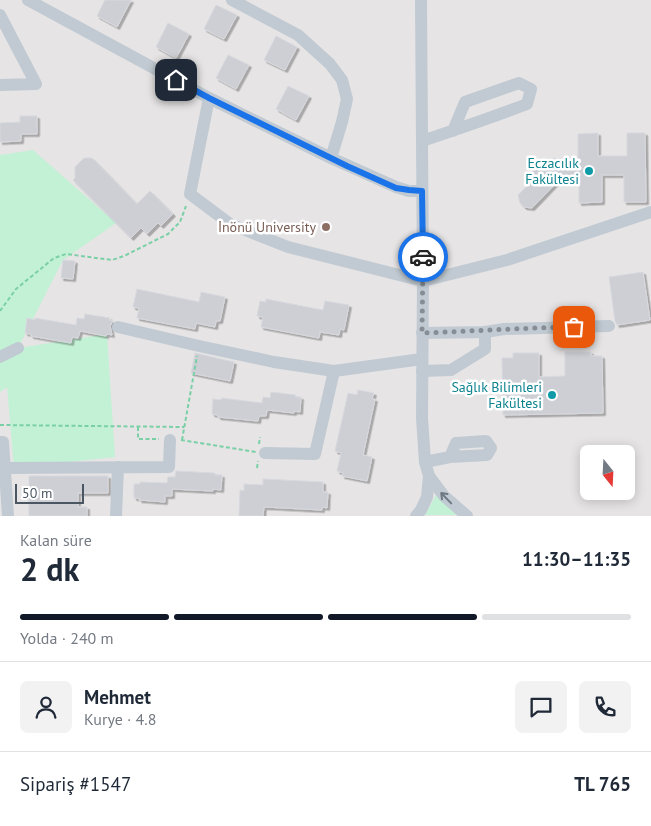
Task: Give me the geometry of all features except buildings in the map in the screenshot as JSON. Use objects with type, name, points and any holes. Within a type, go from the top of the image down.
[{"type":"street","points":[[28,0],[209,98],[331,158],[396,188],[422,191]]},
{"type":"street","points":[[232,0],[298,35],[330,64],[342,80],[347,99],[331,158]]},
{"type":"street","points":[[416,516],[427,497],[428,476],[425,462],[422,418],[421,0]]},
{"type":"street","points":[[0,15],[36,84],[0,86]]},
{"type":"street","points":[[422,141],[453,131],[527,104],[531,89],[519,83],[465,102],[453,131]]},
{"type":"street","points":[[209,98],[190,194],[230,224],[288,247],[423,282],[507,260],[651,212]]},
{"type":"street","points":[[118,326],[274,362],[334,371],[422,365],[452,370],[485,348],[484,332]]},
{"type":"street","points":[[422,333],[609,326]]},
{"type":"street","points":[[0,357],[18,348]]},
{"type":"street","points":[[261,458],[315,454],[334,371]]},
{"type":"street","points":[[5,468],[169,467],[176,440]]},
{"type":"street","points":[[0,442],[3,442],[8,516]]},
{"type":"street","points":[[425,462],[450,457]]},
{"type":"street","points":[[116,516],[118,467]]},
{"type":"street","points":[[428,476],[444,496],[467,516]]},
{"type":"path","points":[[0,311],[16,289],[54,258],[66,254],[112,260],[168,234],[180,222],[190,194]]},
{"type":"path","points":[[176,440],[184,427],[199,346]]},
{"type":"path","points":[[0,425],[184,427]]},
{"type":"path","points":[[138,426],[138,439],[176,440],[261,458],[257,468]]},
{"type":"shaded area","name":"İnönü University","points":[[0,0],[651,0],[651,516],[0,516]]},
{"type":"green space","points":[[33,150],[116,223],[63,260],[18,348],[107,334],[115,457],[14,468],[7,387],[0,392],[0,155]]},
{"type":"green space","points":[[436,495],[459,515],[425,515]]},
{"type":"way so far","points":[[423,257],[422,333],[574,327]]},
{"type":"place","name":"Eczacılık Fakültesi","points":[[589,171]]},
{"type":"place","name":"İnönü University","points":[[326,227]]},
{"type":"place","name":"Sağlık Bilimleri Fakültesi","points":[[552,395]]},
{"type":"route","points":[[176,80],[347,166],[396,188],[422,191],[423,257]]}]
